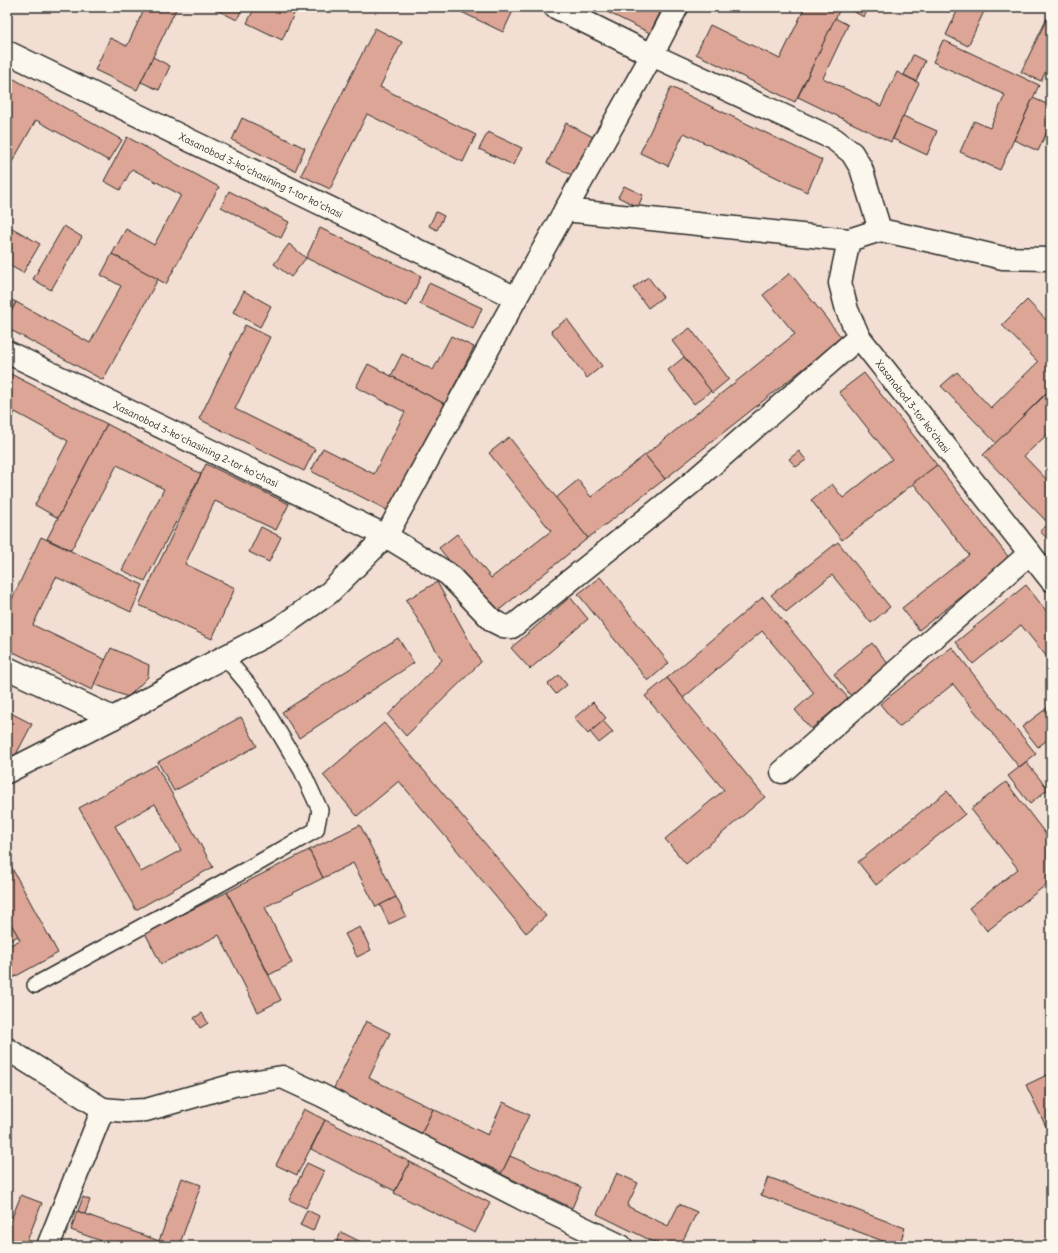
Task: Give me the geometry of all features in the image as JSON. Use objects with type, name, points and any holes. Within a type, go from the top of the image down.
[{"type":"street","points":[[555,7],[652,55],[834,139],[852,153],[861,168],[880,230]]},
{"type":"street","points":[[7,772],[113,718],[278,629],[329,593],[386,536],[516,298],[652,55],[676,7]]},
{"type":"street","name":"Xasanobod 3-koʻchasining 1-tor koʻchasi","points":[[7,52],[516,298]]},
{"type":"street","points":[[565,210],[848,240],[880,230],[1003,258],[1051,259]]},
{"type":"street","name":"Xasanobod 3-tor koʻchasi","points":[[848,240],[840,283],[847,310],[858,336],[1051,580]]},
{"type":"street","name":"Xasanobod 3-koʻchasining 2-tor koʻchasi","points":[[7,352],[386,536],[448,574],[493,621],[503,626],[512,627],[690,485],[858,336]]},
{"type":"street","points":[[782,772],[1030,553]]},
{"type":"street","points":[[7,668],[113,718]]},
{"type":"street","points":[[7,1049],[103,1109],[126,1111],[146,1110],[234,1084],[282,1077],[321,1095],[522,1199],[621,1246]]},
{"type":"street","points":[[48,1246],[103,1109]]},
{"type":"lane","points":[[35,985],[316,830],[320,810],[302,771],[256,694],[225,657]]},
{"type":"building","points":[[145,7],[177,7],[137,90],[95,70],[110,38],[127,46]]},
{"type":"building","points":[[211,7],[243,7],[237,20]]},
{"type":"building","points":[[255,7],[297,7],[282,40],[247,23]]},
{"type":"building","points":[[451,7],[505,7],[513,11],[503,32]]},
{"type":"building","points":[[597,7],[663,7],[650,33]]},
{"type":"building","points":[[805,7],[841,7],[795,102],[696,54],[710,25],[780,59]]},
{"type":"building","points":[[845,7],[869,7],[864,17]]},
{"type":"building","points":[[959,7],[986,7],[968,46],[946,35]]},
{"type":"building","points":[[1051,10],[1051,61],[1041,81],[1021,72]]},
{"type":"building","points":[[835,18],[848,25],[823,78],[881,106],[897,72],[919,83],[891,142],[798,97]]},
{"type":"building","points":[[375,28],[402,42],[380,87],[476,135],[463,162],[367,114],[330,189],[301,175]]},
{"type":"building","points":[[943,40],[1039,85],[1000,170],[960,152],[974,121],[990,128],[1005,95],[933,62]]},
{"type":"building","points":[[913,55],[925,61],[916,81],[904,75]]},
{"type":"building","points":[[153,57],[170,66],[159,90],[141,82]]},
{"type":"building","points":[[7,75],[122,140],[109,161],[36,120],[7,171]]},
{"type":"building","points":[[671,87],[822,160],[807,192],[684,133],[668,166],[640,153]]},
{"type":"building","points":[[1033,98],[1051,106],[1051,123],[1038,151],[1014,140]]},
{"type":"building","points":[[903,116],[937,131],[927,155],[893,139]]},
{"type":"building","points":[[242,118],[305,148],[295,171],[232,140]]},
{"type":"building","points":[[566,123],[597,139],[578,178],[547,163]]},
{"type":"building","points":[[488,132],[522,148],[513,165],[479,149]]},
{"type":"building","points":[[127,137],[219,187],[166,284],[112,254],[126,229],[154,245],[181,195],[132,169],[120,190],[104,181]]},
{"type":"building","points":[[624,186],[643,195],[638,207],[618,197]]},
{"type":"building","points":[[229,191],[289,222],[281,238],[221,207]]},
{"type":"building","points":[[436,212],[444,216],[437,230],[429,226]]},
{"type":"building","points":[[7,225],[40,244],[23,273],[7,264]]},
{"type":"building","points":[[64,226],[82,237],[51,290],[33,279]]},
{"type":"building","points":[[320,228],[421,276],[407,306],[306,258]]},
{"type":"building","points":[[289,244],[306,258],[291,277],[274,264]]},
{"type":"building","points":[[112,254],[158,279],[103,380],[7,328],[7,319],[16,302],[90,343],[121,286],[101,275]]},
{"type":"building","points":[[790,273],[842,338],[665,479],[645,455],[795,334],[763,295]]},
{"type":"building","points":[[648,277],[663,297],[648,308],[633,288]]},
{"type":"building","points":[[429,283],[482,308],[473,329],[420,304]]},
{"type":"building","points":[[244,291],[271,306],[260,327],[233,312]]},
{"type":"building","points":[[7,298],[16,302],[7,319]]},
{"type":"building","points":[[1027,300],[1051,325],[1051,388],[996,443],[941,386],[957,372],[991,408],[1038,362],[1002,325]]},
{"type":"building","points":[[567,319],[602,366],[587,378],[551,331]]},
{"type":"building","points":[[245,325],[270,337],[235,409],[315,449],[304,471],[199,419]]},
{"type":"building","points":[[690,328],[729,379],[712,393],[672,341]]},
{"type":"building","points":[[451,336],[474,347],[445,404],[391,376],[402,354],[433,370]]},
{"type":"building","points":[[684,357],[711,391],[694,404],[668,370]]},
{"type":"building","points":[[368,364],[445,404],[391,512],[311,471],[323,448],[374,474],[405,412],[356,387]]},
{"type":"building","points":[[7,372],[107,424],[58,518],[35,505],[68,441],[15,412],[7,428]]},
{"type":"building","points":[[864,373],[937,465],[842,540],[811,500],[832,484],[843,498],[892,459],[839,392]]},
{"type":"building","points":[[1047,393],[1051,397],[1051,431],[1024,456],[1051,484],[1051,516],[1046,521],[983,455]]},
{"type":"building","points":[[107,424],[201,474],[145,581],[122,570],[164,489],[117,465],[71,550],[47,539]]},
{"type":"building","points":[[509,437],[588,538],[493,615],[439,548],[457,534],[491,578],[551,531],[489,453]]},
{"type":"building","points":[[799,451],[806,460],[796,467],[789,459]]},
{"type":"building","points":[[645,455],[665,479],[588,538],[556,498],[578,480],[591,497]]},
{"type":"building","points":[[206,464],[289,504],[276,530],[215,501],[185,564],[235,588],[212,639],[139,605]]},
{"type":"building","points":[[937,465],[1010,559],[919,630],[902,608],[969,555],[913,483]]},
{"type":"building","points":[[1051,522],[1051,543],[1040,531]]},
{"type":"building","points":[[261,527],[281,537],[269,562],[249,552]]},
{"type":"building","points":[[41,537],[143,585],[131,612],[56,577],[33,625],[106,660],[92,690],[7,649],[7,610]]},
{"type":"building","points":[[838,542],[890,607],[871,623],[832,575],[786,612],[771,595]]},
{"type":"building","points":[[600,577],[669,663],[648,681],[578,594]]},
{"type":"building","points":[[437,582],[481,662],[406,736],[388,715],[442,660],[406,600]]},
{"type":"building","points":[[1026,585],[1051,617],[1051,662],[1021,625],[973,664],[956,642]]},
{"type":"building","points":[[570,597],[588,619],[530,669],[511,648]]},
{"type":"building","points":[[763,597],[848,698],[811,729],[795,710],[814,693],[762,631],[683,698],[667,678]]},
{"type":"building","points":[[398,638],[414,663],[299,738],[282,712]]},
{"type":"building","points":[[872,643],[889,665],[851,696],[834,674]]},
{"type":"building","points":[[952,647],[1036,754],[1019,767],[953,684],[899,727],[880,704]]},
{"type":"building","points":[[111,648],[149,665],[148,677],[128,697],[94,684]]},
{"type":"building","points":[[559,675],[567,685],[556,694],[548,684]]},
{"type":"building","points":[[667,678],[765,797],[686,864],[665,839],[724,790],[645,696]]},
{"type":"building","points":[[593,702],[606,718],[588,734],[574,718]]},
{"type":"building","points":[[1051,705],[1051,737],[1038,747],[1022,727]]},
{"type":"building","points":[[7,711],[32,724],[11,764],[7,762]]},
{"type":"building","points":[[241,717],[257,746],[174,791],[158,762]]},
{"type":"building","points":[[603,721],[613,732],[599,743],[590,732]]},
{"type":"building","points":[[384,723],[546,916],[526,933],[399,781],[357,816],[323,775]]},
{"type":"building","points":[[1026,762],[1048,789],[1030,804],[1008,776]]},
{"type":"building","points":[[156,765],[213,867],[136,910],[79,808]],"holes":[[[155,804],[181,850],[141,872],[115,826]]]},
{"type":"building","points":[[1006,782],[1051,841],[1051,881],[987,931],[969,908],[1018,869],[971,809]]},
{"type":"building","points":[[947,791],[965,814],[876,885],[858,862]]},
{"type":"building","points":[[360,825],[396,897],[376,907],[353,863],[323,878],[309,850]]},
{"type":"building","points":[[309,850],[323,878],[265,907],[292,963],[269,975],[227,892]]},
{"type":"building","points":[[7,859],[58,953],[7,981],[7,947],[20,940],[7,917]]},
{"type":"building","points":[[227,892],[281,1000],[258,1012],[219,935],[161,964],[145,933]]},
{"type":"building","points":[[396,897],[406,916],[389,924],[380,905]]},
{"type":"building","points":[[7,917],[18,936],[7,942]]},
{"type":"building","points":[[360,927],[371,950],[357,957],[345,934]]},
{"type":"building","points":[[202,1013],[208,1023],[200,1028],[194,1018]]},
{"type":"building","points":[[366,1021],[390,1033],[369,1078],[433,1109],[421,1135],[332,1092]]},
{"type":"building","points":[[1051,1073],[1051,1137],[1026,1085]]},
{"type":"building","points":[[503,1102],[529,1115],[502,1173],[421,1135],[433,1109],[488,1135]]},
{"type":"building","points":[[304,1109],[325,1120],[297,1175],[276,1165]]},
{"type":"building","points":[[325,1120],[410,1162],[395,1191],[311,1149]]},
{"type":"building","points":[[510,1156],[581,1187],[572,1208],[501,1174]]},
{"type":"building","points":[[410,1162],[490,1203],[475,1233],[394,1193]]},
{"type":"building","points":[[307,1163],[324,1171],[306,1208],[289,1200]]},
{"type":"building","points":[[617,1173],[638,1183],[627,1206],[668,1226],[679,1204],[697,1212],[680,1246],[662,1246],[597,1214]]},
{"type":"building","points":[[768,1177],[905,1228],[899,1246],[761,1195]]},
{"type":"building","points":[[182,1178],[201,1185],[179,1246],[115,1246],[71,1230],[77,1211],[159,1241]]},
{"type":"building","points":[[21,1195],[42,1203],[25,1246],[7,1246],[7,1230]]},
{"type":"building","points":[[83,1197],[90,1200],[85,1214],[78,1211]]},
{"type":"building","points":[[307,1210],[319,1216],[313,1231],[300,1225]]},
{"type":"building","points":[[341,1232],[363,1243],[362,1246],[335,1246]]},
{"type":"building","points":[[752,1240],[768,1246],[750,1246]]}]
